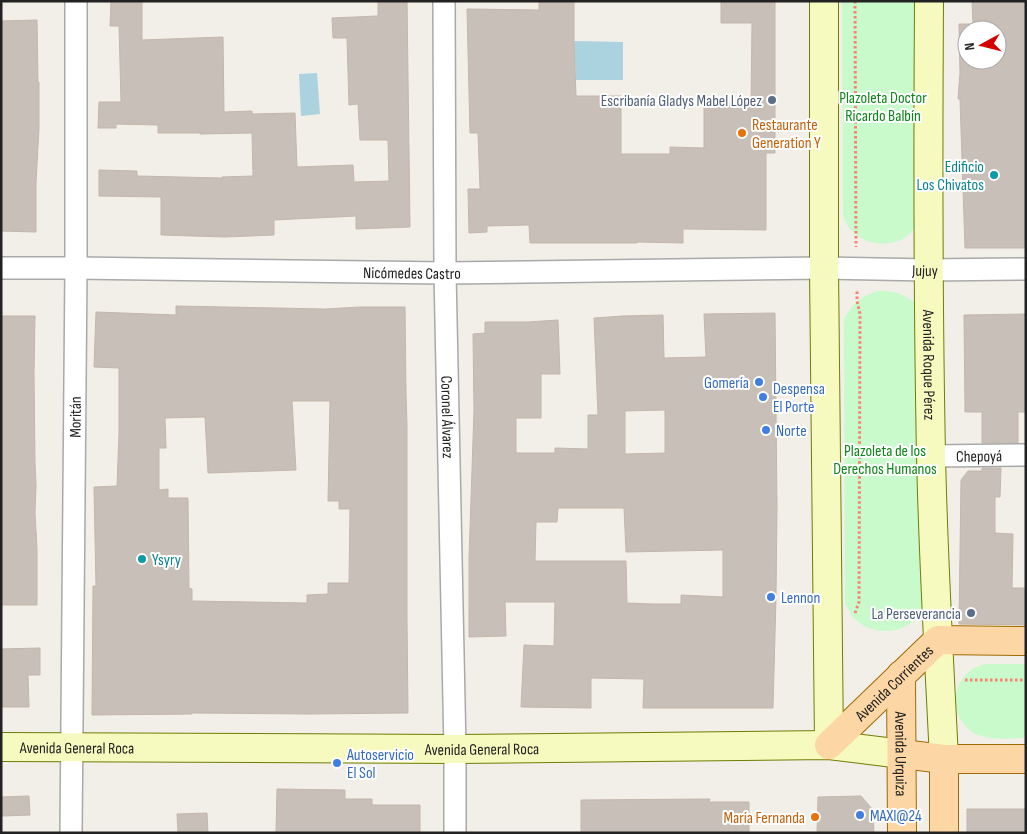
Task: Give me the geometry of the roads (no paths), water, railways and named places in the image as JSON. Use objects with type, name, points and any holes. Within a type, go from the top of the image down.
[{"type":"main road","points":[[824,1],[824,268],[829,745]]},
{"type":"main road","name":"Avenida Roque Pérez","points":[[929,1],[928,270],[931,456],[938,640],[953,759]]},
{"type":"main road","name":"Avenida Corrientes","points":[[829,745],[938,640],[1026,640]]},
{"type":"main road","name":"Avenida Urquiza","points":[[901,676],[902,833]]},
{"type":"main road","name":"Avenida General Roca","points":[[1,747],[455,749],[829,745],[902,754]]},
{"type":"main road","points":[[902,754],[953,759],[1026,759]]},
{"type":"main road","points":[[944,833],[953,759]]},
{"type":"street","name":"Moritán","points":[[71,833],[76,268],[76,1]]},
{"type":"street","name":"Coronel Álvarez","points":[[444,1],[445,273],[455,833]]},
{"type":"street","name":"Nicómedes Castro","points":[[1,268],[445,273],[824,268]]},
{"type":"street","name":"Jujuy","points":[[824,268],[1026,269]]},
{"type":"street","name":"Chepoyá","points":[[931,456],[1026,455]]},
{"type":"water","points":[[574,41],[623,42],[623,80],[576,80]]},
{"type":"water","points":[[317,73],[320,114],[301,116],[299,74]]},
{"type":"place","name":"Escribanía Gladys Mabel López","points":[[772,100]]},
{"type":"place","name":"Restaurante Generation Y","points":[[742,133]]},
{"type":"place","name":"Edificio Los Chivatos","points":[[994,175]]},
{"type":"place","name":"Gomería","points":[[759,382]]},
{"type":"place","name":"Despensa El Porte","points":[[763,397]]},
{"type":"place","name":"Norte","points":[[766,430]]},
{"type":"place","name":"Ysyry","points":[[142,559]]},
{"type":"place","name":"Lennon","points":[[771,597]]},
{"type":"place","name":"La Perseverancia","points":[[971,613]]},
{"type":"place","name":"Autoservicio El Sol","points":[[337,763]]},
{"type":"place","name":"MAXI@24","points":[[860,815]]},
{"type":"place","name":"María Fernanda","points":[[815,817]]},
{"type":"park label","name":"Plazoleta Doctor Ricardo Balbín","points":[[883,106]]},
{"type":"park label","name":"Plazoleta de los Derechos Humanos","points":[[885,459]]}]
